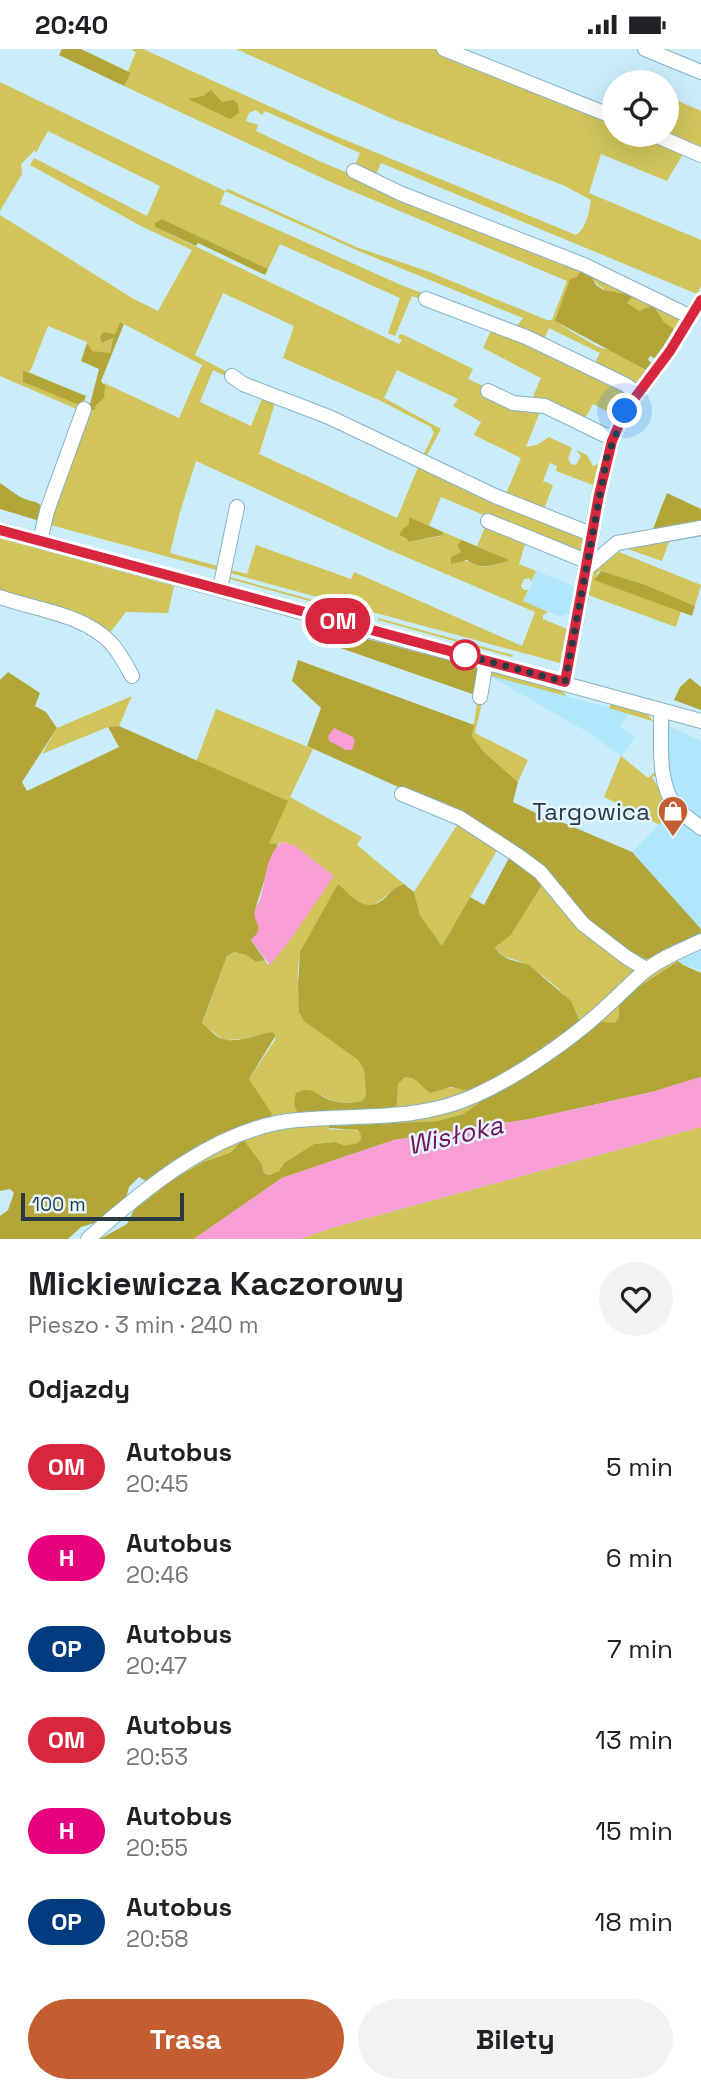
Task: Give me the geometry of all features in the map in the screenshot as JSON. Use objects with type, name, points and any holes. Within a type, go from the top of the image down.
[{"type":"street","points":[[444,49],[602,112]]},
{"type":"street","points":[[645,49],[701,72]]},
{"type":"street","points":[[679,145],[701,155]]},
{"type":"street","points":[[354,171],[402,194],[584,265],[691,317]]},
{"type":"street","points":[[426,299],[539,343],[637,394]]},
{"type":"street","points":[[565,682],[592,531],[613,439],[625,411],[663,361],[701,300]]},
{"type":"street","points":[[232,376],[243,384],[329,417],[495,496],[592,531],[601,538],[617,543]]},
{"type":"street","points":[[488,391],[516,404],[545,406],[613,439]]},
{"type":"street","points":[[40,541],[47,511],[84,409]]},
{"type":"street","points":[[220,589],[237,507]]},
{"type":"street","points":[[488,521],[586,566]]},
{"type":"street","points":[[586,566],[617,543],[701,528]]},
{"type":"street","points":[[0,530],[701,721]]},
{"type":"street","points":[[0,597],[63,615],[89,627],[111,643],[132,676]]},
{"type":"street","points":[[480,698],[486,661]]},
{"type":"street","points":[[661,710],[666,789],[676,807],[701,828]]},
{"type":"street","points":[[402,794],[460,818],[533,866],[583,924],[646,969]]},
{"type":"street","points":[[88,1239],[165,1176],[237,1135],[261,1126],[298,1120],[408,1115],[443,1108],[478,1095],[589,1022],[646,969],[701,941]]},
{"type":"shaded area","points":[[62,49],[81,49],[131,73],[124,86],[59,55]]},
{"type":"shaded area","points":[[131,49],[143,49],[326,132],[576,235],[585,224],[591,200],[565,186],[393,119],[236,49],[438,49],[602,114],[602,147],[674,147],[684,152],[667,181],[601,154],[589,193],[701,240],[701,286],[697,294],[381,163],[374,179],[354,167],[360,153],[265,111],[262,115],[256,110],[249,113],[246,121],[258,125],[256,131],[319,161],[581,270],[555,321],[598,347],[613,351],[647,371],[633,387],[593,366],[600,353],[549,328],[544,340],[412,296],[395,336],[388,333],[400,298],[280,244],[268,269],[162,219],[155,224],[155,227],[399,344],[402,340],[398,338],[400,334],[404,335],[473,369],[468,379],[541,409],[526,447],[537,445],[549,437],[572,448],[568,459],[571,464],[576,465],[581,456],[576,450],[587,455],[593,466],[598,464],[601,451],[584,527],[593,485],[556,471],[557,466],[550,463],[543,481],[553,485],[543,512],[505,496],[521,458],[474,435],[481,422],[453,406],[458,399],[397,370],[384,398],[441,429],[425,459],[422,458],[434,433],[431,427],[381,401],[283,358],[294,326],[223,293],[195,355],[227,372],[230,378],[213,370],[200,402],[251,426],[264,394],[583,535],[580,556],[441,497],[429,526],[410,518],[405,527],[409,542],[441,536],[443,532],[462,540],[458,545],[461,552],[451,557],[453,563],[465,561],[487,566],[508,560],[477,546],[487,523],[526,541],[519,564],[536,571],[531,582],[530,578],[524,579],[521,586],[528,590],[523,601],[548,612],[543,615],[543,619],[567,629],[560,663],[226,572],[227,569],[247,574],[256,545],[351,579],[354,572],[522,646],[535,612],[385,548],[196,461],[170,553],[221,567],[220,571],[47,524],[81,411],[0,376],[0,215],[132,298],[158,311],[192,250],[143,227],[30,165],[34,158],[147,216],[160,186],[48,131],[36,153],[35,150],[21,164],[22,174],[0,211],[0,82],[225,191],[228,189],[356,247],[427,271],[547,320],[552,320],[567,281],[333,183],[124,86],[131,73],[128,71],[136,52]],"holes":[[[225,191],[361,252],[523,318],[515,328],[401,285],[220,204]],[[120,322],[202,365],[179,418],[104,383],[104,398],[89,408],[23,382],[23,370],[30,372],[48,326],[87,342],[89,350],[110,353],[113,337],[104,343],[109,334],[115,334]],[[276,400],[419,465],[397,518],[259,454]]]},
{"type":"shaded area","points":[[211,90],[222,102],[233,100],[238,104],[239,113],[230,119],[188,99],[203,96]]},
{"type":"shaded area","points":[[679,101],[701,111],[701,151],[679,141]]},
{"type":"shaded area","points":[[162,219],[268,269],[265,275],[198,243],[196,246],[155,227],[155,223]]},
{"type":"shaded area","points":[[581,270],[590,274],[596,285],[603,290],[637,296],[627,303],[639,311],[653,305],[664,322],[674,329],[656,359],[650,356],[648,360],[653,364],[646,370],[555,321],[570,279],[577,277]]},
{"type":"shaded area","points":[[582,270],[684,315],[673,334],[674,329],[664,322],[653,305],[639,311],[627,305],[631,293],[608,292]]},
{"type":"shaded area","points":[[120,322],[124,324],[101,381],[105,386],[104,398],[96,405],[95,410],[89,408],[99,369],[81,361],[87,343],[92,351],[110,353],[113,338],[102,343],[100,337],[103,332],[115,334]]},
{"type":"shaded area","points":[[493,326],[630,392],[612,419],[612,414],[593,404],[583,422],[532,399],[541,378],[483,348]]},
{"type":"shaded area","points":[[23,370],[86,396],[82,406],[23,382]]},
{"type":"shaded area","points":[[0,483],[22,498],[40,505],[43,522],[0,509]]},
{"type":"shaded area","points":[[667,493],[701,509],[701,526],[651,534]]},
{"type":"shaded area","points":[[409,517],[443,532],[443,535],[409,542],[399,535],[409,524]]},
{"type":"shaded area","points":[[672,534],[662,561],[619,546]]},
{"type":"shaded area","points":[[0,538],[174,586],[168,613],[126,612],[108,635],[0,592]]},
{"type":"shaded area","points":[[462,540],[509,560],[488,566],[467,560],[451,564],[451,557],[461,552],[457,545]]},
{"type":"shaded area","points":[[614,550],[701,585],[695,606],[646,585],[598,572],[595,580],[681,611],[676,627],[588,595],[595,564]]},
{"type":"shaded area","points":[[536,571],[574,586],[569,615],[564,614],[563,617],[523,602]]},
{"type":"shaded area","points":[[601,571],[646,585],[695,606],[692,616],[594,580]]},
{"type":"shaded area","points":[[226,578],[371,616],[371,618]]},
{"type":"shaded area","points":[[378,618],[513,655],[512,657]]},
{"type":"shaded area","points":[[310,624],[482,669],[478,696],[306,636]]},
{"type":"shaded area","points":[[298,660],[474,725],[472,736],[484,752],[518,782],[513,802],[632,852],[701,929],[700,937],[652,960],[642,959],[595,928],[549,877],[414,794],[307,746],[321,708],[292,681]]},
{"type":"shaded area","points":[[488,670],[560,687],[566,696],[488,675]]},
{"type":"shaded area","points":[[8,672],[40,693],[35,706],[46,712],[57,728],[22,782],[27,791],[119,747],[108,727],[119,726],[288,801],[269,843],[278,844],[255,910],[258,933],[251,940],[265,960],[256,962],[246,955],[234,952],[227,956],[202,1023],[218,1037],[226,1040],[239,1040],[272,1032],[276,1035],[249,1079],[272,1114],[268,1119],[149,1183],[139,1177],[129,1187],[125,1202],[105,1220],[81,1227],[68,1239],[0,1239],[0,1216],[8,1210],[14,1193],[10,1189],[0,1191],[0,680]]},
{"type":"shaded area","points":[[488,675],[629,713],[620,727],[635,737],[621,756],[591,734]]},
{"type":"shaded area","points":[[690,678],[701,687],[701,710],[674,700],[680,687]]},
{"type":"shaded area","points":[[132,696],[119,726],[108,727],[42,754],[57,728]]},
{"type":"shaded area","points":[[478,697],[483,698],[475,733],[528,760],[518,782],[484,752],[472,736]]},
{"type":"shaded area","points":[[612,702],[641,710],[649,716],[652,720],[655,726],[661,766],[656,776],[652,777],[663,796],[660,825],[604,797],[621,756],[648,778],[658,769],[655,728],[652,721],[609,708]]},
{"type":"shaded area","points":[[216,709],[313,749],[290,797],[362,837],[357,845],[404,884],[371,905],[358,903],[350,895],[311,937],[302,950],[298,964],[302,1015],[305,1021],[358,1060],[364,1070],[366,1096],[362,1101],[341,1103],[322,1095],[300,1116],[268,1119],[271,1114],[249,1079],[276,1035],[272,1032],[243,1039],[224,1040],[202,1024],[227,956],[234,952],[246,955],[256,962],[265,960],[268,965],[333,876],[295,846],[282,842],[268,843],[287,801],[196,762]]},
{"type":"shaded area","name":"Targowica","points":[[667,725],[701,741],[701,929],[632,852],[659,825],[668,784]]},
{"type":"shaded area","points":[[459,822],[499,847],[442,946],[420,915],[414,892]]},
{"type":"shaded area","points":[[511,854],[545,880],[511,935],[495,947],[508,959],[529,965],[571,1001],[581,1023],[476,1092],[451,1087],[430,1093],[414,1079],[405,1077],[398,1084],[397,1104],[391,1114],[300,1116],[294,1103],[296,1093],[301,1091],[311,1091],[340,1103],[362,1101],[366,1096],[364,1070],[358,1060],[304,1021],[299,1012],[300,952],[338,884],[355,899],[372,905],[404,884],[414,892],[420,915],[442,946],[470,897],[484,905]]},
{"type":"shaded area","points":[[545,880],[639,970],[581,1023],[572,1004],[558,988],[523,963],[504,956],[495,946],[511,935]]},
{"type":"shaded area","points":[[701,929],[701,970],[683,965],[670,951]]},
{"type":"shaded area","points":[[672,960],[678,961],[619,1000],[619,1017],[615,1024],[594,1021],[640,979]]},
{"type":"shaded area","points":[[678,961],[701,973],[701,1077],[652,1092],[530,1119],[394,1140],[282,1178],[194,1239],[100,1239],[127,1224],[134,1210],[162,1188],[167,1178],[174,1179],[203,1162],[230,1153],[243,1139],[261,1163],[264,1173],[270,1175],[314,1144],[335,1142],[345,1146],[361,1139],[357,1130],[329,1126],[437,1121],[463,1114],[594,1021],[615,1023],[619,1017],[619,1000]]},
{"type":"shaded area","points":[[519,1075],[463,1114],[437,1121],[329,1126],[329,1129],[357,1131],[361,1139],[345,1147],[335,1142],[314,1144],[284,1163],[279,1171],[271,1175],[264,1173],[261,1163],[243,1139],[230,1153],[203,1162],[174,1179],[167,1178],[227,1143],[266,1128],[302,1122],[392,1120],[425,1115],[466,1102]]},
{"type":"shaded area","points":[[404,1077],[414,1079],[423,1087],[458,1088],[476,1092],[391,1114],[397,1104],[398,1084]]},
{"type":"shaded area","points":[[701,1127],[701,1239],[301,1239],[331,1228]]},
{"type":"water","points":[[334,728],[353,737],[355,741],[352,750],[346,750],[329,741],[328,736]]},
{"type":"water","points":[[282,842],[295,846],[334,876],[270,965],[251,940],[259,928],[255,910],[269,861],[276,847]]},
{"type":"water","name":"Wisłoka","points":[[701,1077],[701,1127],[331,1228],[301,1239],[194,1239],[282,1178],[394,1140],[530,1119],[652,1092]]},
{"type":"bus line","name":"OM","points":[[0,530],[565,682],[599,495],[612,441],[625,411],[670,351],[701,300]]},
{"type":"place","name":"Targowica","points":[[673,838]]},
{"type":"route","points":[[465,655],[461,654],[565,682],[607,457],[625,411]]}]
